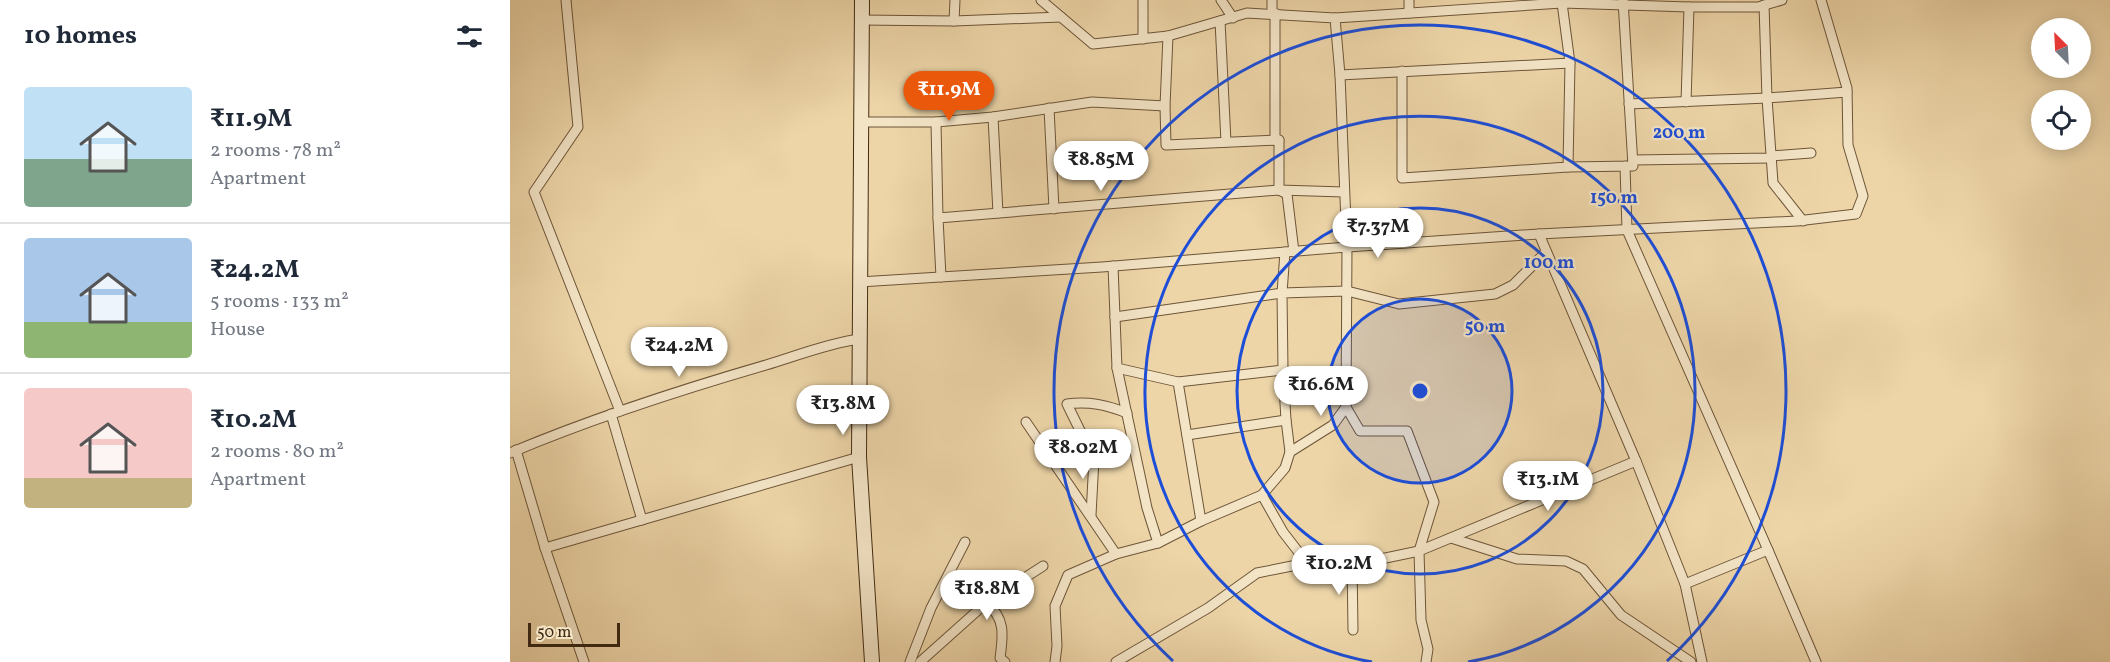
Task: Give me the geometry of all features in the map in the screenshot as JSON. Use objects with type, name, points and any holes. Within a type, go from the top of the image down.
[{"type":"main road","points":[[862,0],[859,457],[872,662]]},
{"type":"street","points":[[566,0],[578,127],[534,192],[615,413],[642,520]]},
{"type":"street","points":[[954,21],[955,0]]},
{"type":"street","points":[[1041,0],[1093,44],[1168,36],[1247,14],[1335,18],[1511,3],[1623,3],[1689,8],[1764,5],[1782,0]]},
{"type":"street","points":[[1143,0],[1143,39]]},
{"type":"street","points":[[1221,0],[1233,18]]},
{"type":"street","points":[[1272,0],[1272,12],[1279,15]]},
{"type":"street","points":[[1409,0],[1409,13]]},
{"type":"street","points":[[859,282],[1113,266],[1539,234],[1803,220],[1856,214],[1863,196],[1848,145],[1847,92],[1821,0]]},
{"type":"street","points":[[1562,3],[1570,63],[1568,167]]},
{"type":"street","points":[[1623,3],[1629,104],[1627,230],[1816,662]]},
{"type":"street","points":[[1764,5],[1773,183],[1803,220]]},
{"type":"street","points":[[1686,102],[1689,8]]},
{"type":"street","points":[[1279,15],[1275,15],[1275,140],[1279,140]]},
{"type":"street","points":[[861,20],[954,21],[1061,17]]},
{"type":"street","points":[[1335,18],[1340,75],[1347,248],[1346,407],[1360,431],[1407,431],[1434,502],[1419,551],[1421,620],[1428,649],[1426,662]]},
{"type":"street","points":[[1220,21],[1226,142]]},
{"type":"street","points":[[1168,36],[1166,145],[1279,140]]},
{"type":"street","points":[[1340,75],[1570,63]]},
{"type":"street","points":[[1402,71],[1402,178],[1629,163],[1771,158],[1771,156],[1811,153]]},
{"type":"street","points":[[1629,104],[1847,92]]},
{"type":"street","points":[[862,122],[936,122],[993,117],[1092,102],[1165,106]]},
{"type":"street","points":[[1049,108],[1054,209]]},
{"type":"street","points":[[993,117],[998,213]]},
{"type":"street","points":[[936,122],[941,277]]},
{"type":"street","points":[[1279,140],[1279,190]]},
{"type":"street","points":[[1054,662],[1057,646],[1054,606],[1068,575],[1116,554],[1158,543],[1201,521],[1262,495],[1285,468],[1290,452],[1283,370],[1282,293],[1290,252],[1287,194],[1279,190]]},
{"type":"street","points":[[938,218],[1279,190],[1344,192]]},
{"type":"street","points":[[1539,234],[1636,461],[1685,585],[1702,662]]},
{"type":"street","points":[[1115,317],[1282,293],[1347,291],[1399,304],[1495,294],[1513,285],[1546,252]]},
{"type":"street","points":[[1113,266],[1118,368],[1147,508],[1158,543]]},
{"type":"street","points":[[584,662],[513,452],[570,428],[730,375],[859,339]]},
{"type":"street","points":[[1118,368],[1178,382],[1283,370]]},
{"type":"street","points":[[1178,382],[1201,521]]},
{"type":"street","points":[[1091,515],[1094,459],[1067,404],[1085,401],[1111,406],[1127,413]]},
{"type":"street","points":[[1290,452],[1333,425],[1346,407]]},
{"type":"street","points":[[1187,435],[1286,420]]},
{"type":"street","points":[[1026,422],[1116,554]]},
{"type":"street","points":[[545,548],[859,457]]},
{"type":"street","points":[[1116,662],[1208,608],[1257,573],[1307,563],[1376,560],[1419,551],[1636,461]]},
{"type":"street","points":[[1262,495],[1283,532],[1307,563]]},
{"type":"street","points":[[1450,538],[1517,559],[1566,561],[1583,569],[1620,615],[1691,662]]},
{"type":"street","points":[[910,662],[931,608],[964,542]]},
{"type":"street","points":[[1685,585],[1768,550]]},
{"type":"street","points":[[1352,561],[1353,630]]},
{"type":"street","points":[[920,662],[986,603],[1043,566]]},
{"type":"street","points":[[986,603],[997,612],[1003,636],[1000,658],[1005,662]]}]
